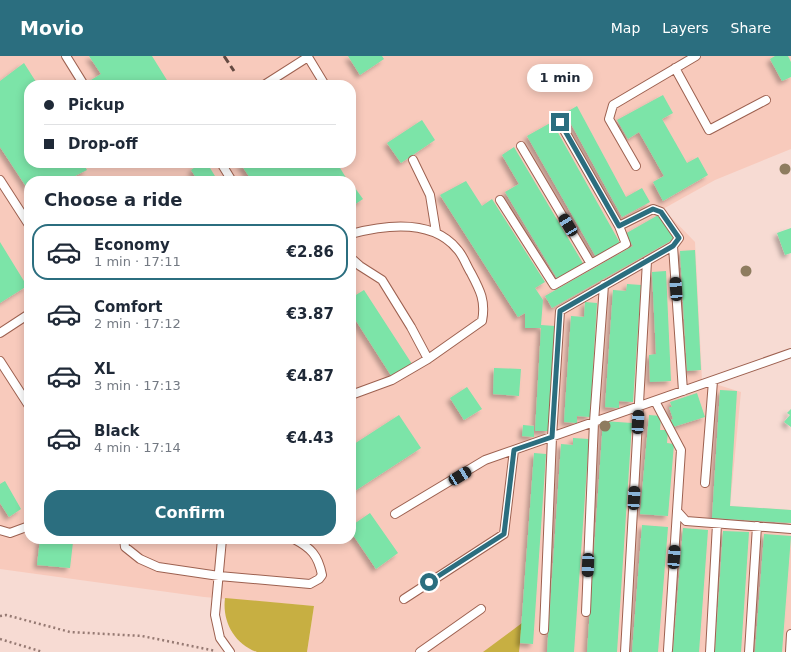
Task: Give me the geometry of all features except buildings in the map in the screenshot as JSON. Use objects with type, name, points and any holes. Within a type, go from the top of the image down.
[{"type":"lane","points":[[66,56],[81,80]]},
{"type":"lane","points":[[636,166],[609,119],[614,105],[696,56]]},
{"type":"lane","points":[[272,80],[308,57],[322,80]]},
{"type":"lane","points":[[675,68],[709,130],[766,100]]},
{"type":"lane","points":[[500,200],[554,285],[626,244],[619,226],[560,122]]},
{"type":"lane","points":[[521,146],[591,264]]},
{"type":"lane","points":[[413,160],[430,195],[436,232]]},
{"type":"lane","points":[[0,180],[24,217]]},
{"type":"lane","points":[[544,630],[552,437],[560,311],[673,246],[679,238],[661,212],[653,209],[619,226]]},
{"type":"lane","points":[[356,233],[409,226],[436,232],[457,249],[478,285],[485,307],[482,322],[428,359],[392,380],[356,394]]},
{"type":"lane","points":[[673,246],[683,391]]},
{"type":"lane","points":[[625,652],[647,261]]},
{"type":"lane","points":[[356,262],[382,280],[411,327],[428,359]]},
{"type":"lane","points":[[586,612],[594,422],[604,285]]},
{"type":"lane","points":[[0,333],[24,317]]},
{"type":"lane","points":[[396,514],[485,460],[791,353]]},
{"type":"lane","points":[[0,361],[24,398]]},
{"type":"lane","points":[[706,482],[713,381]]},
{"type":"lane","points":[[655,401],[682,450],[668,650]]},
{"type":"lane","points":[[404,599],[504,534],[514,450]]},
{"type":"lane","points":[[677,511],[686,521],[791,529]]},
{"type":"lane","points":[[710,652],[717,524]]},
{"type":"lane","points":[[750,652],[758,526]]},
{"type":"lane","points":[[0,530],[10,533],[24,528]]},
{"type":"lane","points":[[125,544],[125,547],[140,559],[158,567],[219,576],[310,584],[319,579],[322,575],[319,562],[309,547],[303,544]]},
{"type":"lane","points":[[222,544],[215,615],[220,638],[230,652]]},
{"type":"lane","points":[[420,652],[481,609]]},
{"type":"lane","points":[[790,652],[791,634]]},
{"type":"path","points":[[0,616],[6,615],[70,632],[142,636],[220,652]]},
{"type":"path","points":[[0,639],[43,652]]},
{"type":"path","points":[[201,652],[208,650]]},
{"type":"shaded area","points":[[0,56],[791,56],[791,149],[715,180],[663,209],[695,242],[702,380],[741,392],[730,506],[791,510],[791,652],[307,652],[314,606],[204,597],[0,569]]},
{"type":"shaded area","points":[[225,598],[314,606],[307,652],[257,652],[249,648],[231,631],[226,615]]},
{"type":"shaded area","points":[[522,623],[519,652],[483,652]]},
{"type":"railway","points":[[224,56],[234,71]]},
{"type":"route","points":[[429,582],[504,534],[514,450],[552,437],[560,311],[673,246],[679,238],[661,212],[653,209],[619,226],[560,122]]}]
